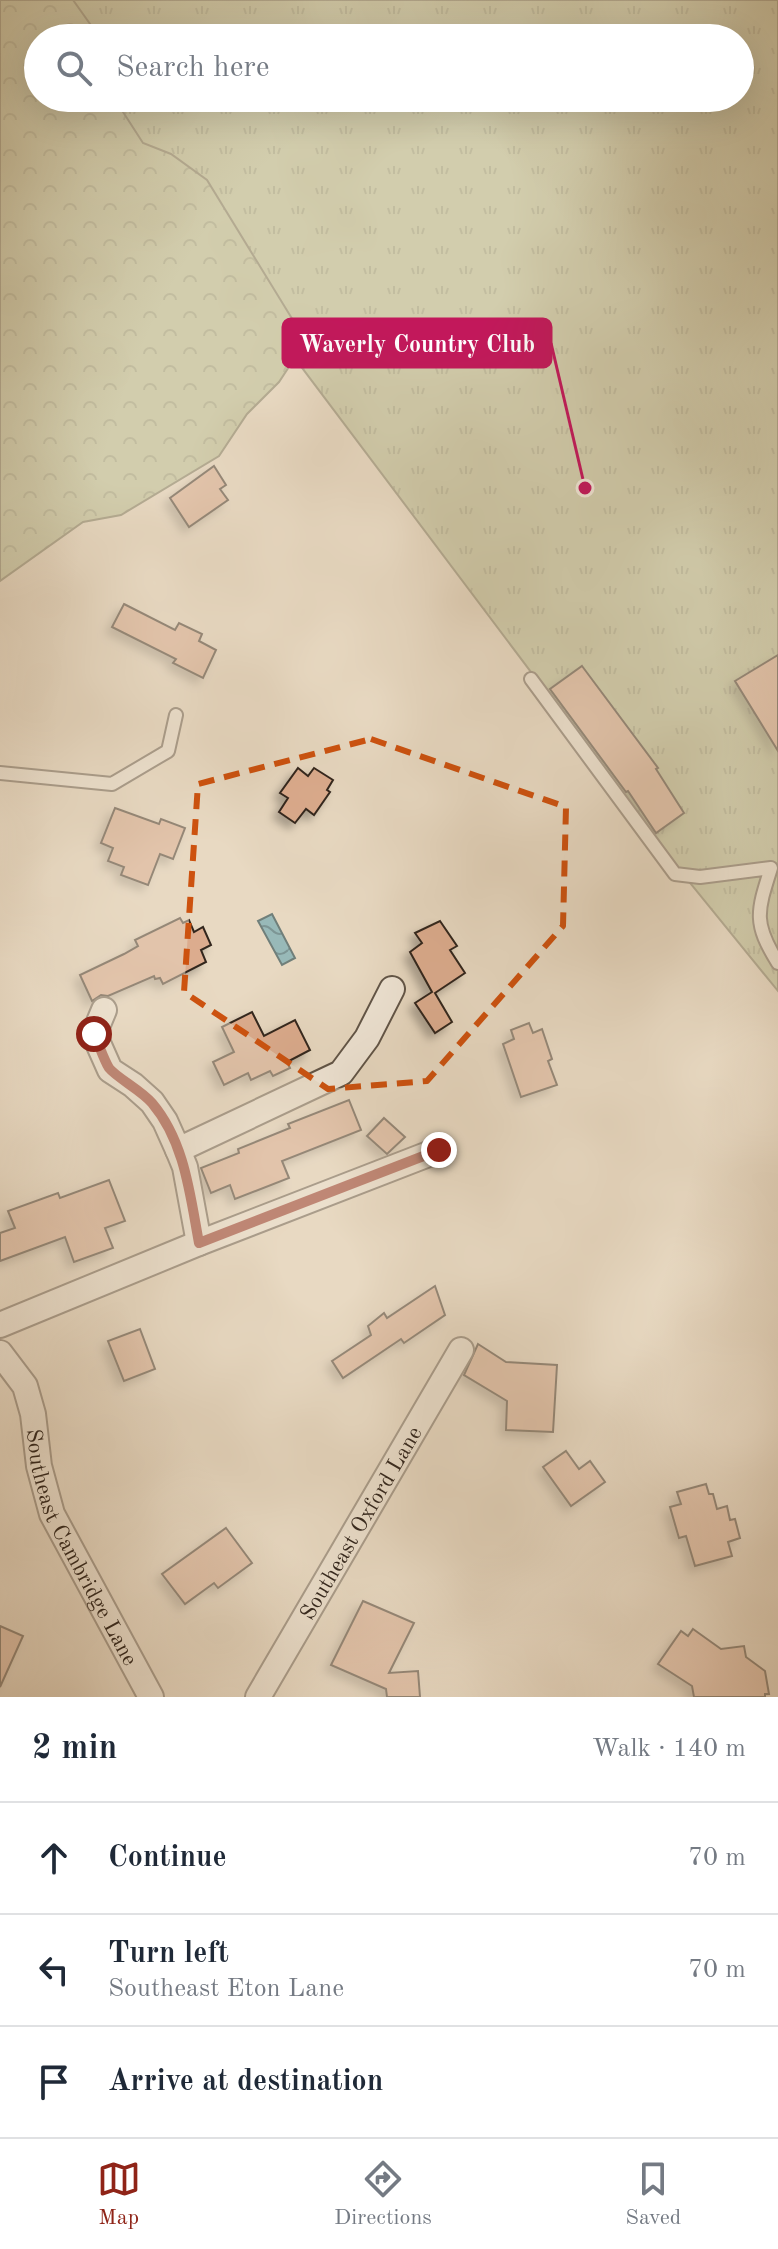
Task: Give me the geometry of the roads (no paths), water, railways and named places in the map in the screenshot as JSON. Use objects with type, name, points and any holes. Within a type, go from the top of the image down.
[{"type":"street","points":[[178,1150],[341,1073],[367,1038],[392,989]]},
{"type":"street","points":[[104,1010],[94,1034],[110,1070],[152,1102],[165,1121],[185,1167],[199,1243]]},
{"type":"street","points":[[0,1325],[199,1243],[439,1150]]},
{"type":"street","name":"Southeast Oxford Lane","points":[[258,1697],[461,1350]]},
{"type":"street","name":"Southeast Cambridge Lane","points":[[0,1353],[25,1386],[33,1414],[39,1466],[52,1514],[151,1697]]},
{"type":"lane","points":[[531,679],[675,874],[700,877],[771,868],[758,922],[767,946],[778,963]]},
{"type":"lane","points":[[0,773],[112,784],[168,751],[176,715]]},
{"type":"water","points":[[272,914],[295,958],[282,965],[258,921]]},
{"type":"place","name":"Waverly Country Club","points":[[585,488]]}]
